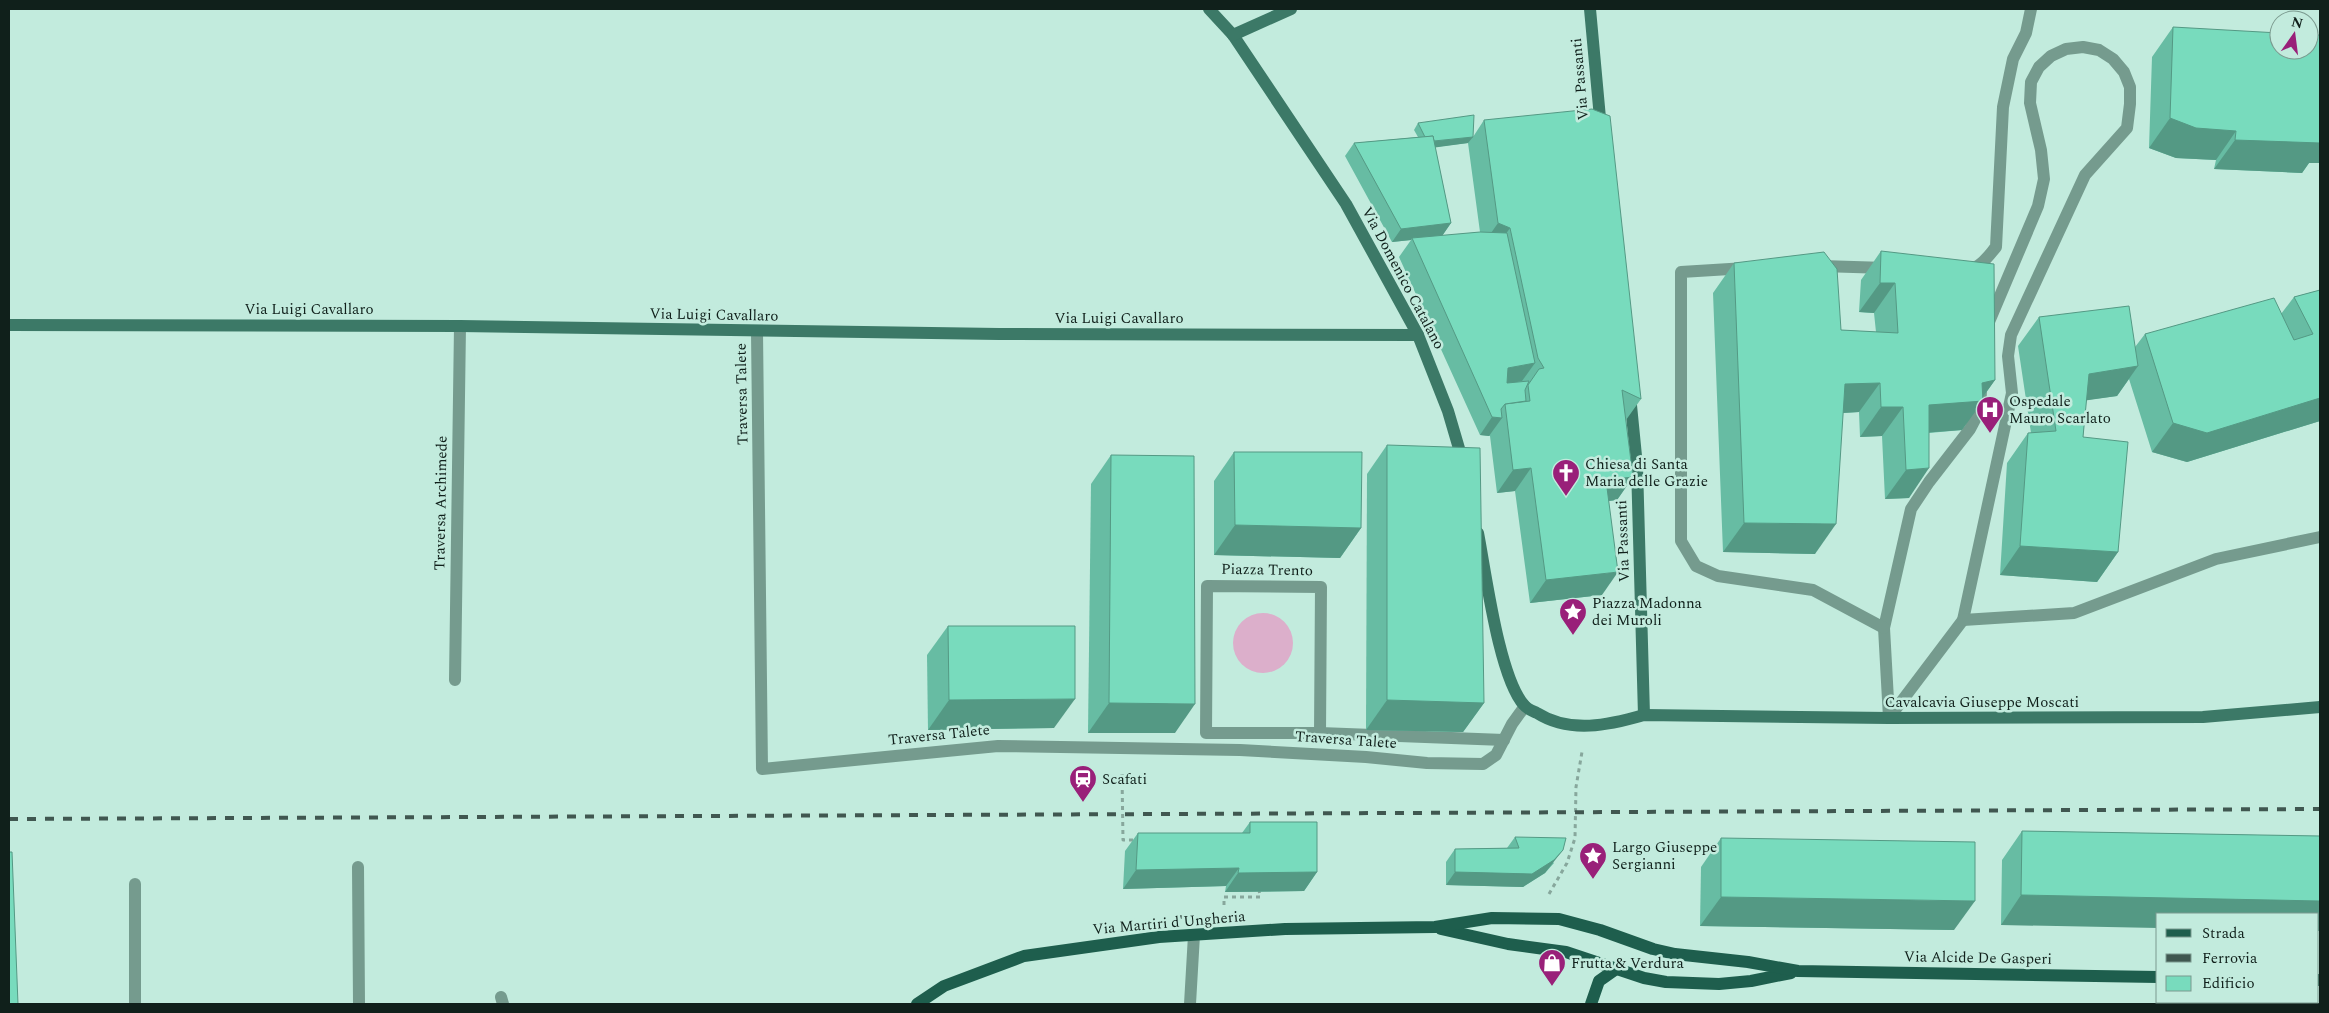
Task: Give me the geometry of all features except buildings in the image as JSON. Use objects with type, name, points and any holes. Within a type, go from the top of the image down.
[{"type":"main road","name":"Via Martiri d'Ungheria","points":[[917,1004],[944,986],[1024,956],[1159,937],[1285,929],[1435,927],[1492,918],[1559,920],[1600,930]]},
{"type":"main road","name":"Via Martiri d'Ungheria","points":[[1435,927],[1508,944],[1566,952],[1616,969]]},
{"type":"main road","name":"Via Alcide De Gasperi","points":[[1600,930],[1653,949],[1675,954],[1748,962],[1798,971],[2156,977]]},
{"type":"main road","name":"Via Alcide De Gasperi","points":[[1616,969],[1666,982],[1694,985],[1751,981],[1798,971]]},
{"type":"main road","points":[[1591,1004],[1599,981],[1616,969]]},
{"type":"street","name":"Via Domenico Catalano","points":[[1210,9],[1233,35],[1346,204],[1418,335],[1448,411],[1467,478]]},
{"type":"street","points":[[1233,35],[1291,9]]},
{"type":"street","name":"Via Passanti","points":[[1590,9],[1603,143]]},
{"type":"street","points":[[1954,270],[1973,269],[1985,260],[1996,246],[2003,107],[2013,59],[2026,33],[2031,9]]},
{"type":"street","points":[[2083,47],[2099,50],[2113,59],[2124,72],[2130,88],[2127,128],[2085,175],[2011,335],[2008,356],[2012,393],[1963,620],[1889,718],[1884,628],[1911,509],[1929,482],[1970,429],[1980,410],[1983,350],[1989,322],[2038,206],[2044,179],[2041,150],[2030,103],[2031,82],[2039,68],[2058,52],[2083,47]]},
{"type":"street","points":[[1806,266],[1895,269]]},
{"type":"street","points":[[1757,267],[1681,272],[1681,541],[1696,566],[1718,576],[1813,590],[1884,628]]},
{"type":"street","name":"Via Luigi Cavallaro","points":[[9,325],[460,326],[757,332],[1418,335]]},
{"type":"street","name":"Traversa Archimede","points":[[455,680],[460,326]]},
{"type":"street","name":"Traversa Talete","points":[[757,332],[762,770],[998,746],[1240,750],[1366,757],[1427,763],[1483,764],[1496,755],[1525,706]]},
{"type":"street","name":"Via Passanti","points":[[1629,377],[1637,466],[1644,714]]},
{"type":"street","points":[[1475,516],[1503,658],[1512,685],[1525,706],[1546,719],[1568,725],[1585,726],[1616,723],[1644,714]]},
{"type":"street","points":[[1963,620],[2074,613],[2124,592],[2216,559],[2320,537]]},
{"type":"street","name":"Piazza Trento","points":[[1320,733],[1321,587],[1207,586],[1206,732],[1361,734],[1504,740]]},
{"type":"street","name":"Cavalcavia Giuseppe Moscati","points":[[1644,714],[1889,718],[2203,717],[2320,707]]},
{"type":"street","points":[[358,867],[359,1004]]},
{"type":"street","points":[[135,884],[135,1004]]},
{"type":"street","points":[[1190,1004],[1194,935]]},
{"type":"path","points":[[1544,919],[1550,890],[1567,863],[1576,838],[1576,787],[1585,726]]},
{"type":"path","points":[[1122,773],[1122,840],[1142,840]]},
{"type":"path","points":[[1224,905],[1224,897],[1260,897],[1259,887]]},
{"type":"shaded area","points":[[1257,613],[1269,613],[1280,618],[1288,626],[1293,637],[1291,655],[1280,668],[1269,673],[1257,673],[1246,668],[1238,660],[1233,649],[1233,637],[1238,626],[1246,618]]},
{"type":"railway","points":[[9,819],[2320,809]]},
{"type":"place","name":"Ospedale Mauro Scarlato","points":[[1990,434]]},
{"type":"place","name":"Chiesa di Santa Maria delle Grazie","points":[[1566,497]]},
{"type":"place","name":"Piazza Madonna dei Muroli","points":[[1573,636]]},
{"type":"place","name":"Scafati","points":[[1083,803]]},
{"type":"place","name":"Largo Giuseppe Sergianni","points":[[1593,880]]},
{"type":"place","name":"Frutta & Verdura","points":[[1552,987]]}]
